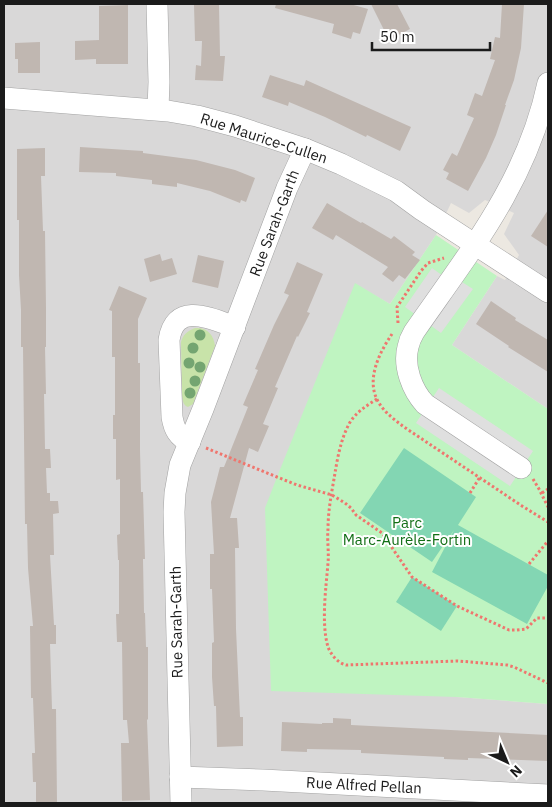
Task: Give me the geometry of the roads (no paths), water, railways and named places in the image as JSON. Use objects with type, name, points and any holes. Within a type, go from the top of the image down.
[{"type":"street","points":[[157,4],[158,109]]},
{"type":"street","points":[[525,471],[421,400],[408,370],[407,352],[414,332],[468,257],[517,174],[537,124],[548,83]]},
{"type":"street","name":"Rue Maurice-Cullen","points":[[4,98],[158,109],[197,116],[235,126],[305,149],[396,191],[548,292]]},
{"type":"street","name":"Rue Sarah-Garth","points":[[181,803],[174,503],[180,465],[195,444],[235,327],[287,188],[305,149]]},
{"type":"street","points":[[195,444],[185,440],[174,428],[169,340],[172,328],[182,317],[192,315],[216,320],[235,327]]},
{"type":"street","name":"Rue Alfred Pellan","points":[[180,778],[263,780],[548,795]]},
{"type":"park label","name":"Parc Marc-Aurèle-Fortin","points":[[407,530]]}]
